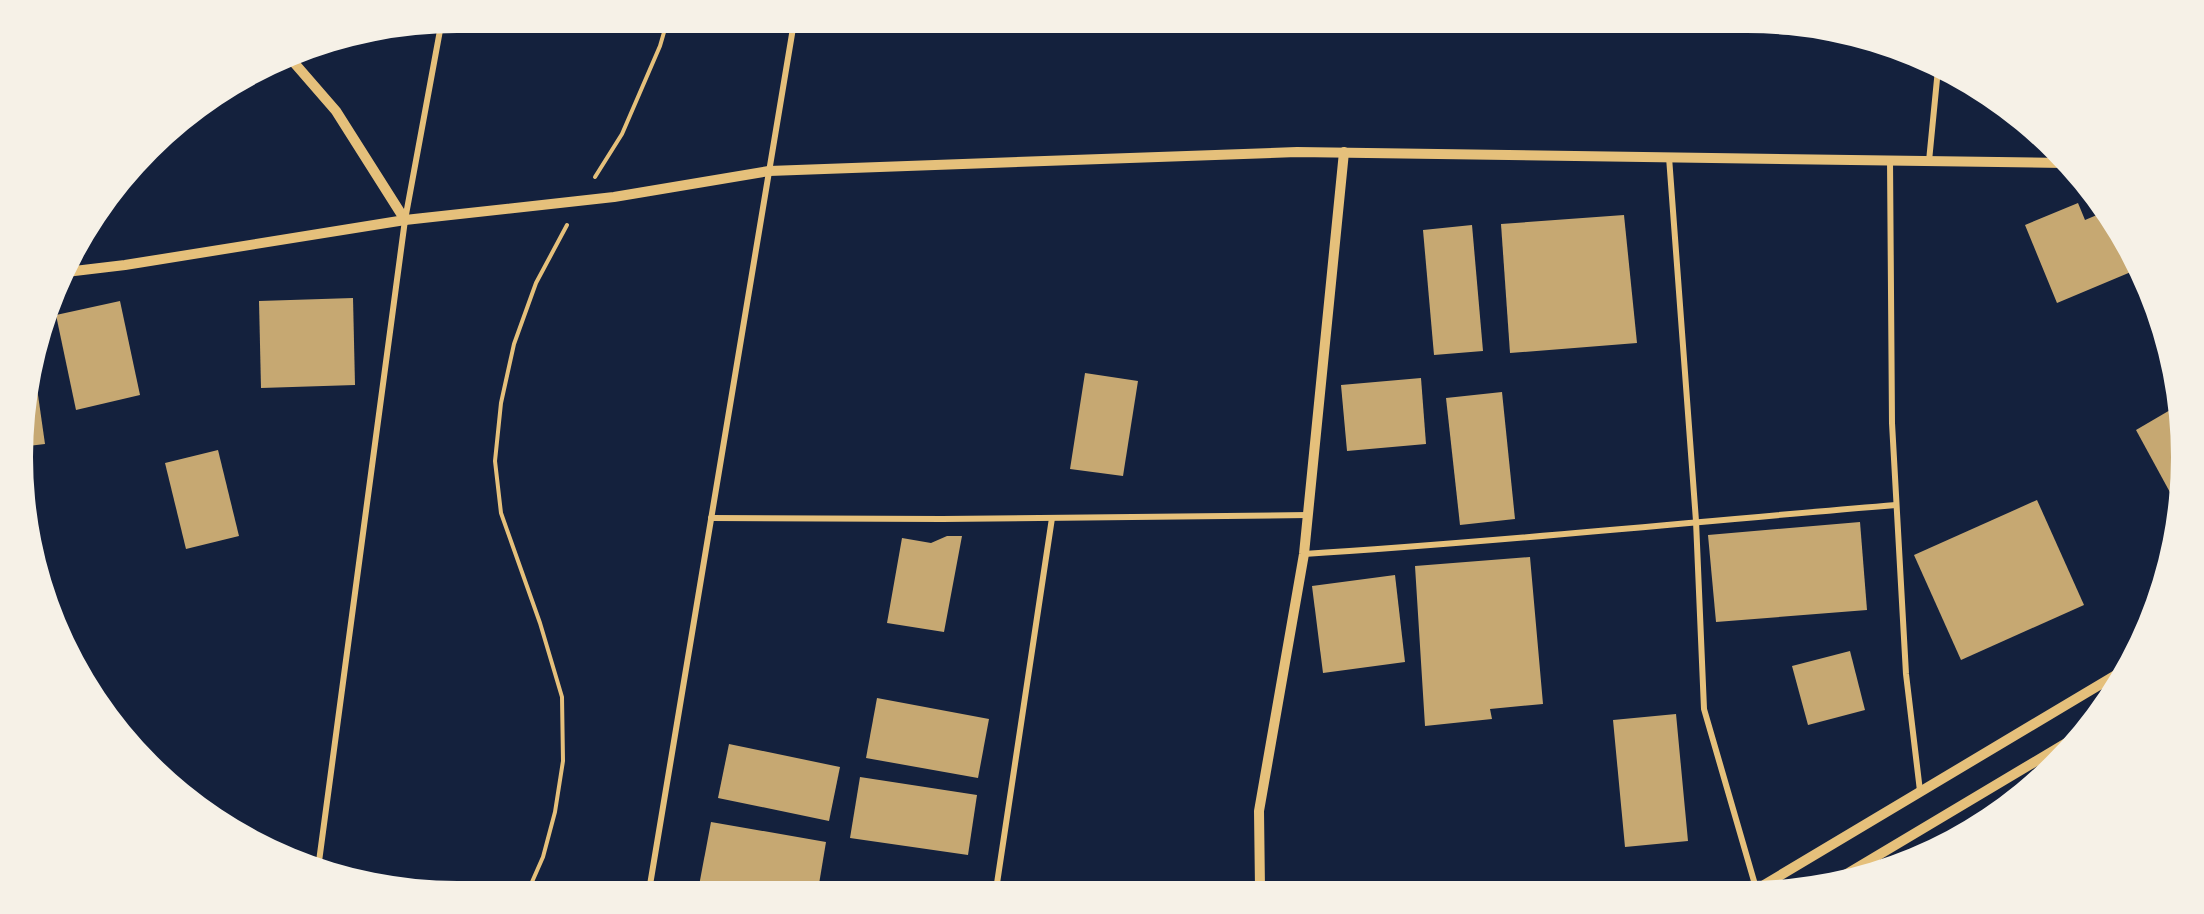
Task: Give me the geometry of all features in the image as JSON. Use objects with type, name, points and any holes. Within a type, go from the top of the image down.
[{"type":"street","points":[[651,881],[792,33]]},
{"type":"street","points":[[320,857],[405,220],[439,34]]},
{"type":"street","points":[[296,65],[336,111],[405,220]]},
{"type":"street","points":[[1929,161],[1937,78]]},
{"type":"street","points":[[76,271],[405,220],[614,197],[769,171],[1297,152],[2053,163]]},
{"type":"street","points":[[1260,881],[1259,812],[1304,554],[1344,152]]},
{"type":"street","points":[[1669,158],[1696,521],[1704,709],[1755,881]]},
{"type":"street","points":[[1890,160],[1892,423],[1906,674],[1920,792]]},
{"type":"street","points":[[1304,554],[1428,546],[1896,505]]},
{"type":"street","points":[[711,518],[1308,515]]},
{"type":"street","points":[[997,881],[1052,518]]},
{"type":"street","points":[[1770,880],[2108,680]]},
{"type":"street","points":[[1860,866],[2052,751]]},
{"type":"path","points":[[532,881],[543,857],[555,812],[563,761],[562,697],[540,623],[501,513],[495,461],[501,403],[514,344],[536,283],[581,200],[622,134],[664,33]]},
{"type":"building","points":[[2078,203],[2085,220],[2096,215],[2100,221],[2129,273],[2057,303],[2025,225]]},
{"type":"building","points":[[1624,215],[1637,343],[1510,353],[1501,224]]},
{"type":"building","points":[[1472,225],[1483,351],[1434,355],[1423,230]]},
{"type":"building","points":[[353,298],[355,385],[261,388],[259,301]]},
{"type":"building","points":[[120,301],[140,395],[76,410],[57,319],[58,315]]},
{"type":"building","points":[[1085,373],[1138,381],[1123,476],[1070,469]]},
{"type":"building","points":[[1421,378],[1426,444],[1347,451],[1341,385]]},
{"type":"building","points":[[1502,392],[1515,519],[1460,525],[1446,398]]},
{"type":"building","points":[[38,395],[45,444],[33,445]]},
{"type":"building","points":[[2168,411],[2171,457],[2169,491],[2136,430]]},
{"type":"building","points":[[218,450],[239,536],[186,549],[165,463]]},
{"type":"building","points":[[2037,500],[2084,605],[1961,660],[1914,555]]},
{"type":"building","points":[[1860,522],[1867,610],[1716,622],[1708,535]]},
{"type":"building","points":[[947,536],[962,536],[944,632],[887,623],[902,538],[931,543]]},
{"type":"building","points":[[1530,557],[1543,704],[1490,709],[1492,719],[1425,726],[1415,566]]},
{"type":"building","points":[[1395,575],[1405,662],[1323,673],[1312,586]]},
{"type":"building","points":[[1850,651],[1865,710],[1808,725],[1792,666]]},
{"type":"building","points":[[877,698],[989,719],[978,778],[866,758]]},
{"type":"building","points":[[1676,714],[1688,841],[1625,847],[1613,720]]},
{"type":"building","points":[[729,744],[840,767],[829,821],[718,798]]},
{"type":"building","points":[[860,777],[977,795],[968,855],[850,838]]},
{"type":"building","points":[[711,822],[826,842],[820,881],[700,881]]}]
